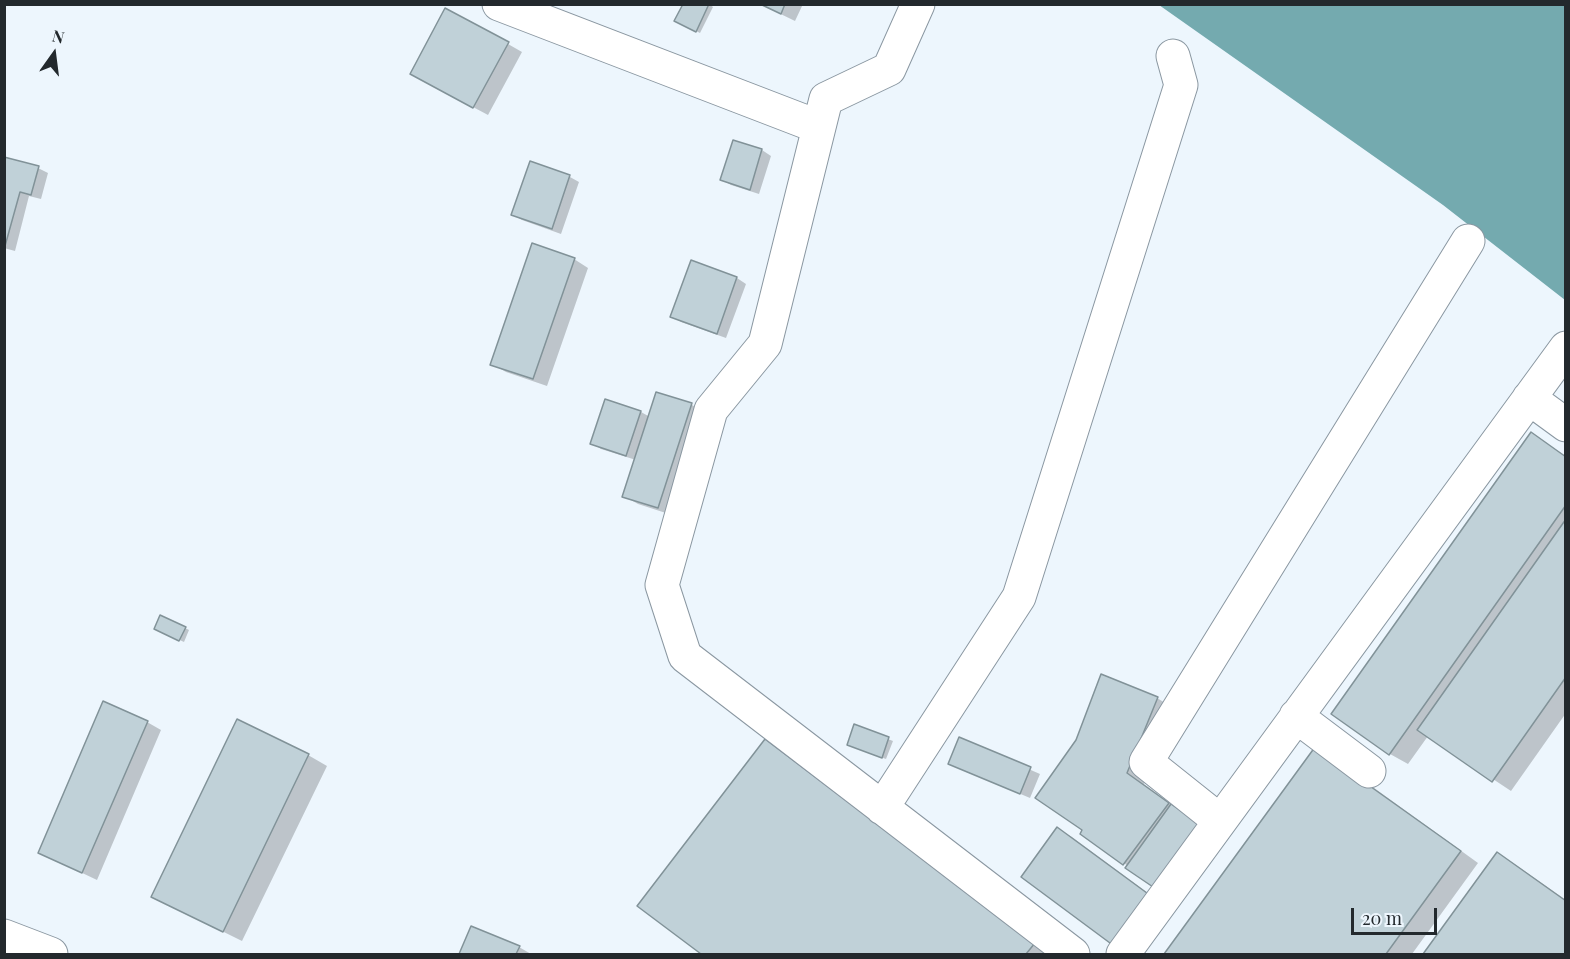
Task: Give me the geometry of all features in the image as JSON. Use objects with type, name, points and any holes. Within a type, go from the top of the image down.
[{"type":"street","points":[[499,4],[819,127]]},
{"type":"street","points":[[918,4],[889,69],[826,99],[765,344],[711,410],[662,585],[685,657],[1073,954]]},
{"type":"street","points":[[882,808],[1019,597],[1181,85],[1173,56]]},
{"type":"street","points":[[1220,821],[1146,762],[1468,241]]},
{"type":"street","points":[[1123,954],[1566,348]]},
{"type":"street","points":[[1529,398],[1566,425]]},
{"type":"street","points":[[1296,717],[1369,771]]},
{"type":"street","points":[[4,936],[51,954]]},
{"type":"water","points":[[1159,5],[1565,5],[1565,300],[1443,205]]},
{"type":"building","points":[[683,4],[709,4],[696,32],[674,21]]},
{"type":"building","points":[[760,4],[785,4],[781,14]]},
{"type":"building","points":[[445,8],[509,42],[473,108],[410,74]]},
{"type":"building","points":[[733,140],[762,149],[750,190],[720,180]]},
{"type":"building","points":[[4,157],[39,166],[31,195],[20,192],[5,246]]},
{"type":"building","points":[[530,161],[570,175],[552,229],[511,215]]},
{"type":"building","points":[[532,243],[575,258],[533,379],[490,365]]},
{"type":"building","points":[[691,260],[737,277],[717,334],[670,317]]},
{"type":"building","points":[[656,392],[692,403],[658,508],[622,497]]},
{"type":"building","points":[[605,399],[641,411],[626,456],[590,444]]},
{"type":"building","points":[[1531,432],[1566,457],[1566,505],[1389,755],[1331,714]]},
{"type":"building","points":[[1566,519],[1566,677],[1492,782],[1417,730]]},
{"type":"building","points":[[160,615],[186,627],[179,641],[154,629]]},
{"type":"building","points":[[1101,674],[1158,697],[1127,773],[1169,803],[1123,865],[1080,834],[1082,830],[1035,798],[1076,740]]},
{"type":"building","points":[[103,701],[148,721],[82,873],[38,853]]},
{"type":"building","points":[[237,719],[309,754],[223,932],[151,897]]},
{"type":"building","points":[[854,724],[889,737],[882,758],[847,745]]},
{"type":"building","points":[[959,737],[1031,767],[1020,794],[948,764]]},
{"type":"building","points":[[765,739],[1035,943],[1026,954],[701,954],[637,906]]},
{"type":"building","points":[[1315,747],[1461,851],[1386,954],[1164,954]]},
{"type":"building","points":[[1171,804],[1202,825],[1156,889],[1125,868]]},
{"type":"building","points":[[1057,827],[1151,896],[1114,946],[1021,877]]},
{"type":"building","points":[[1497,852],[1566,901],[1566,954],[1423,954]]},
{"type":"building","points":[[471,926],[520,946],[516,954],[459,954]]}]
